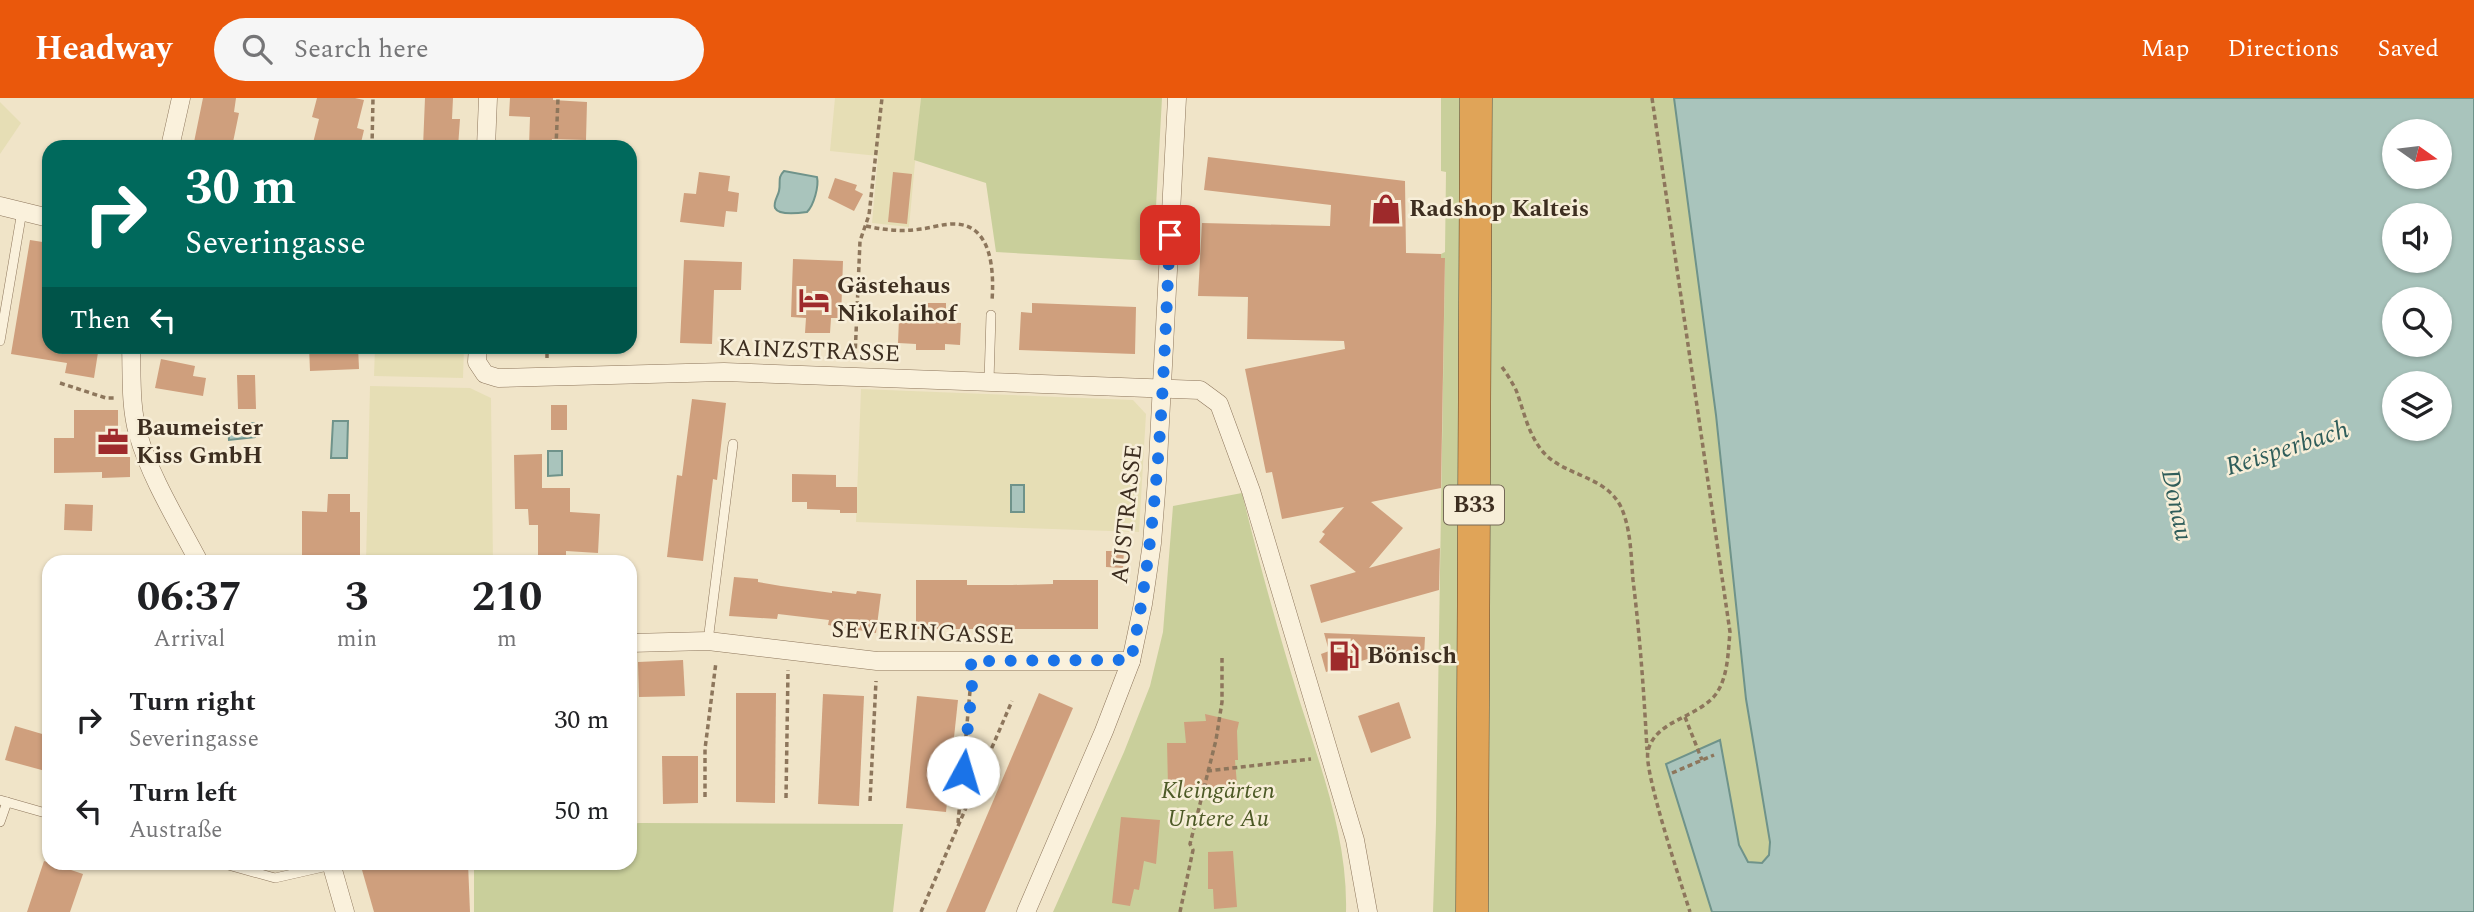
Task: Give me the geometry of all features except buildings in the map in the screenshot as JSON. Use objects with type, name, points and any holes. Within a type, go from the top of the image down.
[{"type":"highway","name":"B33","points":[[1472,912],[1476,98]]},
{"type":"street","points":[[172,140],[181,98]]},
{"type":"street","points":[[486,140],[488,98]]},
{"type":"street","name":"AUSTRASSE","points":[[1026,912],[1104,731],[1131,660],[1143,604],[1152,542],[1163,387],[1177,98]]},
{"type":"street","points":[[0,206],[42,216]]},
{"type":"street","points":[[131,354],[132,398],[137,432],[152,470],[195,555]]},
{"type":"street","name":"KAINZSTRASSE","points":[[478,354],[477,362],[485,374],[498,378],[724,372],[1200,390],[1219,404],[1251,491],[1355,840],[1367,912]]},
{"type":"street","name":"SEVERINGASSE","points":[[637,643],[713,641],[877,661],[1131,660]]},
{"type":"street","points":[[333,870],[345,912]]},
{"type":"lane","points":[[0,341],[22,211]]},
{"type":"lane","points":[[989,381],[991,315]]},
{"type":"lane","points":[[713,641],[733,444]]},
{"type":"lane","points":[[0,822],[3,801],[42,812]]},
{"type":"lane","points":[[246,870],[275,878],[307,870]]},
{"type":"path","points":[[372,140],[373,98]]},
{"type":"path","points":[[556,140],[558,98]]},
{"type":"path","points":[[855,377],[860,241],[869,215],[882,98]]},
{"type":"path","points":[[1647,752],[1657,733],[1704,708],[1718,692],[1726,669],[1730,632],[1652,98]]},
{"type":"path","points":[[866,226],[900,231],[954,223],[978,233],[986,244],[993,274],[991,315]]},
{"type":"path","points":[[1501,364],[1514,387],[1531,435],[1544,454],[1605,489],[1620,505],[1627,526],[1641,646],[1647,752],[1652,780],[1690,912]]},
{"type":"path","points":[[60,383],[106,398],[122,398]]},
{"type":"path","points":[[705,797],[705,749],[713,641]]},
{"type":"path","points":[[786,798],[787,683],[790,651]]},
{"type":"path","points":[[1180,912],[1193,850],[1190,844],[1216,740],[1222,702],[1222,658]]},
{"type":"path","points":[[870,801],[877,661]]},
{"type":"path","points":[[957,827],[972,689],[971,661]]},
{"type":"path","points":[[921,912],[1012,701]]},
{"type":"path","points":[[1685,717],[1702,761]]},
{"type":"path","points":[[1672,772],[1714,755]]},
{"type":"path","points":[[1207,771],[1330,757]]},
{"type":"shaded area","points":[[835,98],[921,98],[909,227],[872,223],[878,156],[830,151]]},
{"type":"shaded area","points":[[0,102],[21,123],[0,154]]},
{"type":"shaded area","points":[[375,354],[464,354],[463,378],[374,376]]},
{"type":"shaded area","points":[[370,386],[470,388],[491,398],[493,555],[366,555]]},
{"type":"shaded area","points":[[861,389],[1133,400],[1146,414],[1139,532],[856,522]]},
{"type":"green space","points":[[921,98],[1162,98],[1153,261],[996,252],[986,183],[914,160]]},
{"type":"green space","points":[[1441,98],[1461,98],[1458,912],[1433,912],[1445,258],[1441,258],[1441,254],[1445,252],[1446,172],[1441,171]]},
{"type":"green space","points":[[1490,98],[1674,98],[1716,415],[1746,699],[1770,842],[1769,855],[1762,863],[1748,862],[1739,845],[1720,741],[1666,764],[1712,912],[1485,912]]},
{"type":"green space","name":"Kleingärten Untere Au","points":[[1242,493],[1276,622],[1332,804],[1343,858],[1346,912],[1053,912],[1124,752],[1150,686],[1163,632],[1173,506]]},
{"type":"green space","points":[[637,823],[903,824],[893,912],[474,912],[474,870],[637,870]]},
{"type":"water","points":[[1674,98],[2474,98],[2474,912],[1712,912],[1666,764],[1720,740],[1739,845],[1748,862],[1762,863],[1769,855],[1770,842],[1746,699],[1716,415]]},
{"type":"water","points":[[784,171],[817,177],[815,195],[807,212],[785,213],[775,208],[780,178]]},
{"type":"water","points":[[333,421],[348,421],[347,458],[331,458]]},
{"type":"water","points":[[254,423],[255,437],[229,440],[228,426]]},
{"type":"water","points":[[548,451],[562,451],[562,475],[548,476]]},
{"type":"water","points":[[1011,485],[1024,485],[1024,512],[1011,512]]},
{"type":"place","name":"Radshop Kalteis","points":[[1386,209]]},
{"type":"place","name":"Gästehaus Nikolaihof","points":[[814,300]]},
{"type":"place","name":"Baumeister Kiss GmbH","points":[[113,442]]},
{"type":"place","name":"Bönisch","points":[[1344,656]]},
{"type":"route","points":[[963,772],[972,689],[971,661],[1131,660],[1152,542],[1170,235]]},
{"type":"water label","name":"Reisperbach","points":[[2287,448]]},
{"type":"water label","name":"Donau","points":[[2177,505]]}]
